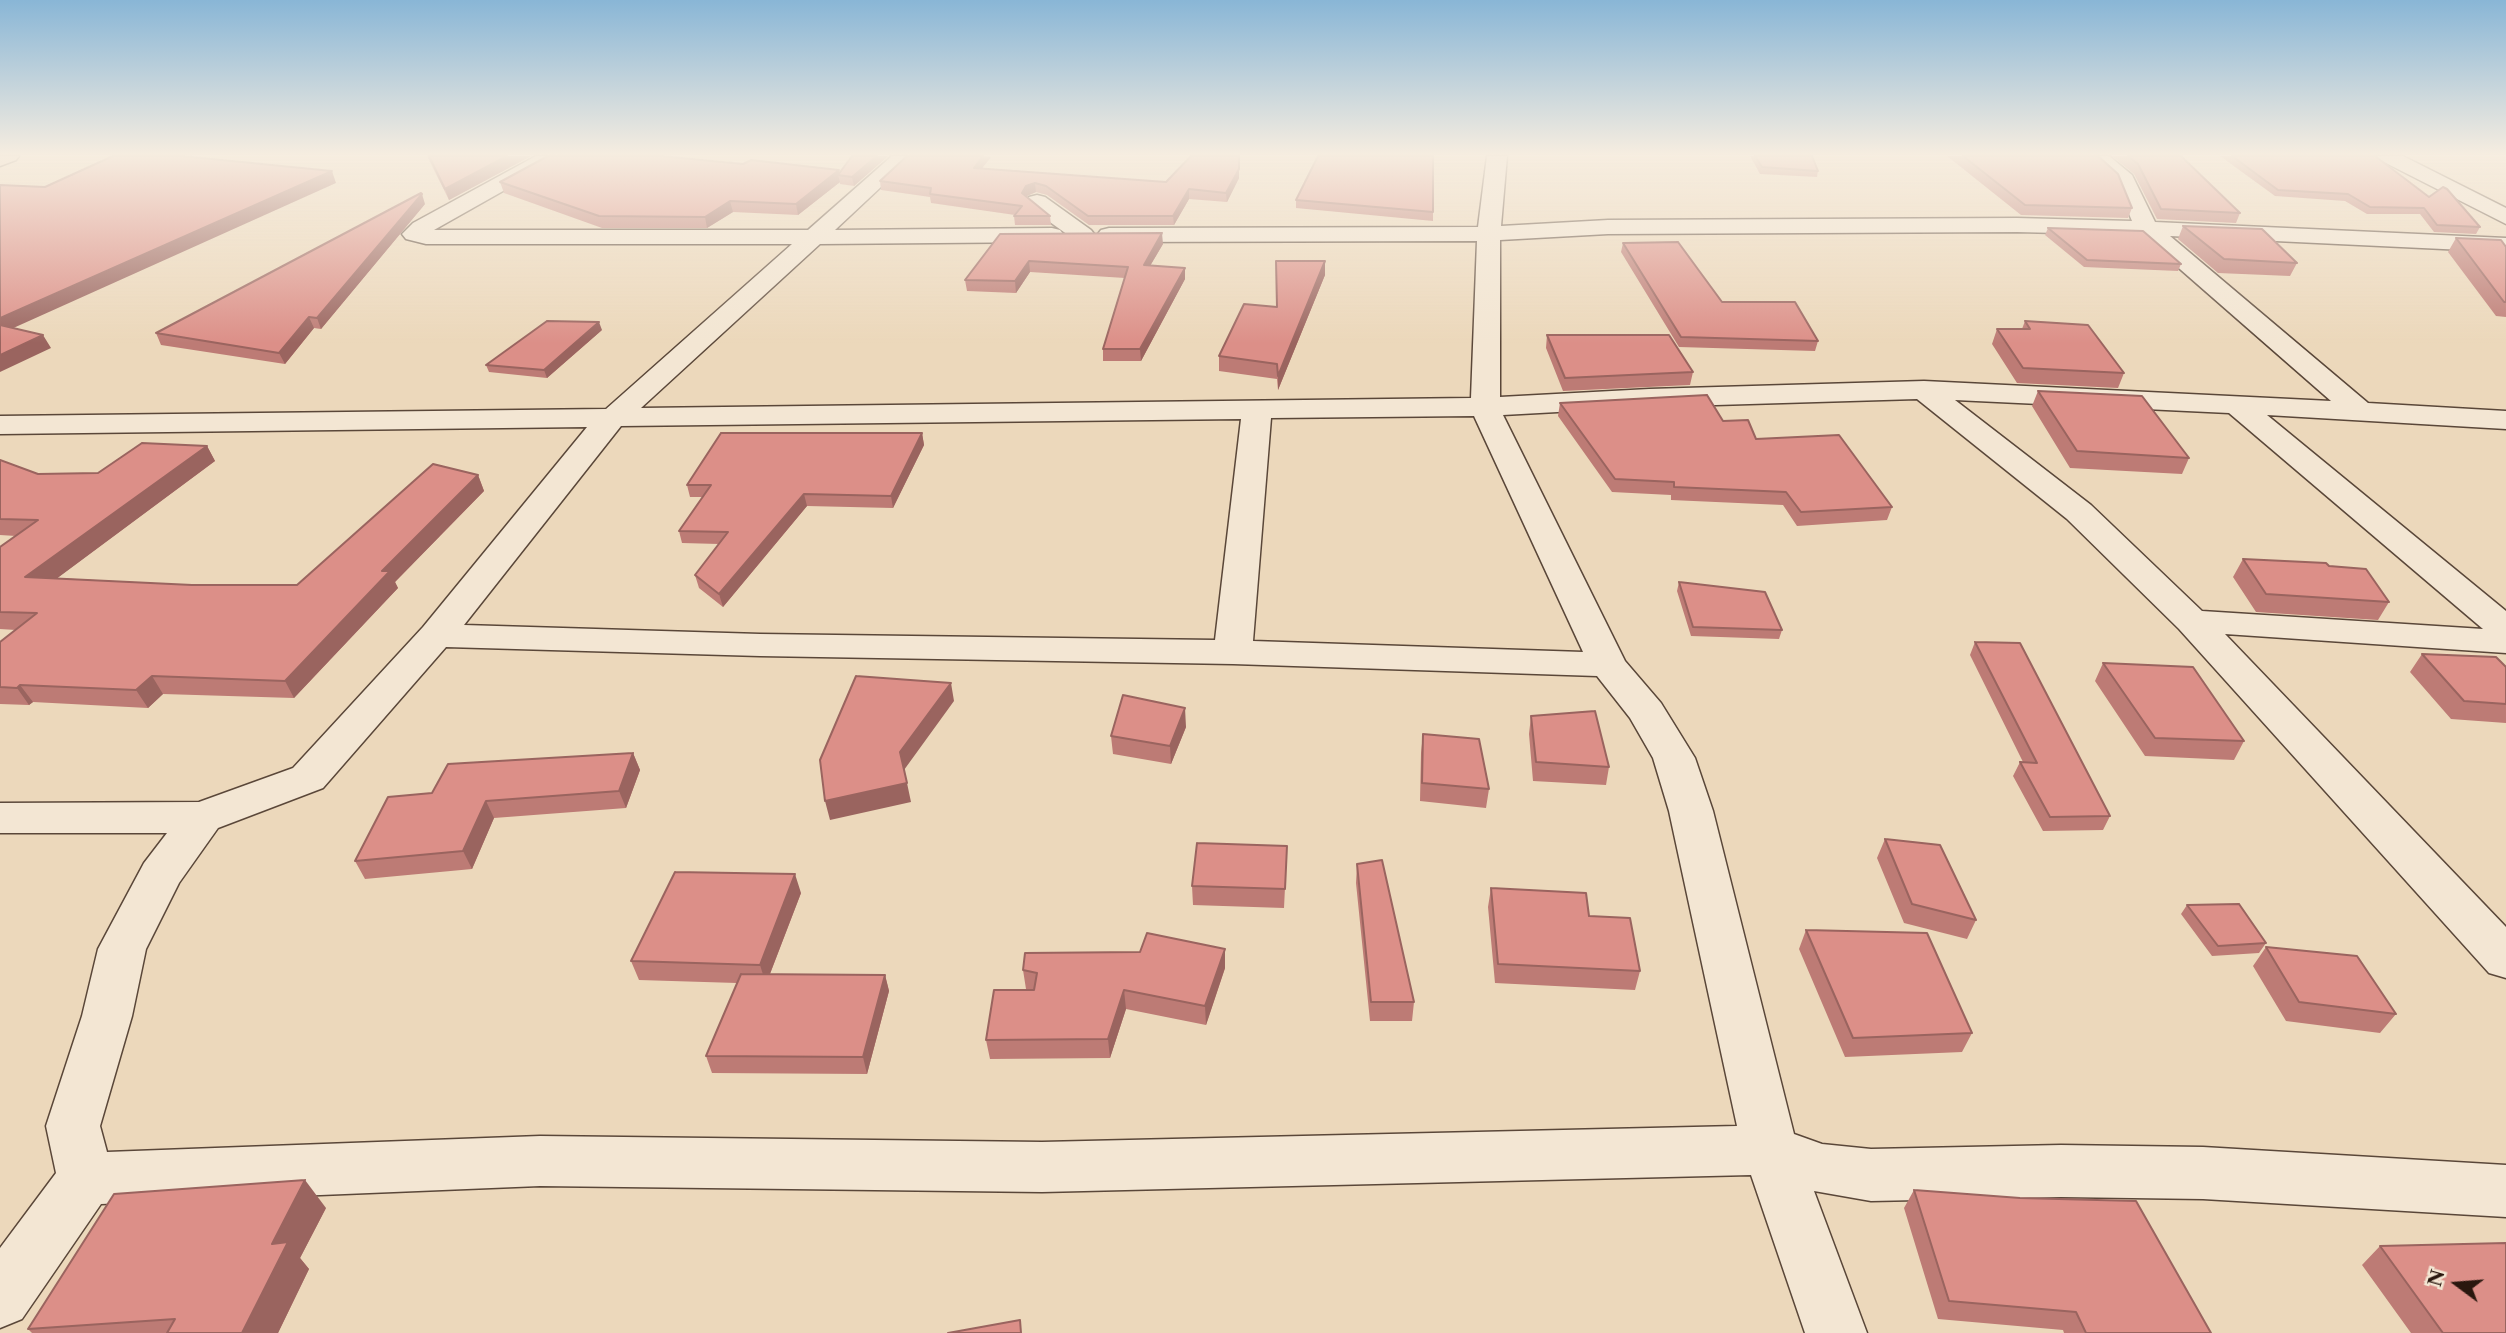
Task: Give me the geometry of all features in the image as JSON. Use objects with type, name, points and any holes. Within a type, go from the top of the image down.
[{"type":"street","points":[[439,218],[414,234],[426,237],[681,238],[814,235],[1489,234],[1608,227],[2017,225],[2506,244]]},
{"type":"street","points":[[0,818],[202,817],[308,778],[436,635],[603,427],[833,218]]},
{"type":"street","points":[[1060,218],[1083,235]]},
{"type":"street","points":[[1491,218],[1485,407],[1608,665],[1647,712],[1674,758],[1691,811],[1770,1150],[1836,1333]]},
{"type":"street","points":[[2143,218],[2147,228],[2361,412]]},
{"type":"street","points":[[0,425],[1485,407],[1649,398],[1924,390],[2506,420]]},
{"type":"street","points":[[1924,390],[2079,512],[2192,621],[2506,959]]},
{"type":"street","points":[[2235,404],[2506,629]]},
{"type":"street","points":[[1233,652],[1257,409]]},
{"type":"street","points":[[2192,621],[2506,642]]},
{"type":"street","points":[[436,635],[760,645],[1233,652],[1608,665]]},
{"type":"street","points":[[0,1298],[86,1179],[73,1126],[107,1016],[122,949],[160,875],[202,817]]},
{"type":"street","points":[[86,1179],[540,1161],[1042,1167],[1770,1150],[1822,1169],[1871,1175],[2061,1171],[2203,1173],[2506,1191]]},
{"type":"building","points":[[0,218],[225,218],[0,318]]},
{"type":"building","points":[[373,218],[402,218],[317,318],[309,317],[279,353],[156,333]]},
{"type":"building","points":[[2432,218],[2472,218],[2480,227],[2437,225]]},
{"type":"building","points":[[2183,226],[2262,229],[2297,263],[2224,259]]},
{"type":"building","points":[[2048,228],[2143,231],[2181,264],[2087,260]]},
{"type":"building","points":[[1162,233],[1144,265],[1185,268],[1140,349],[1103,349],[1128,267],[1029,261],[1015,281],[965,280],[1000,234]]},
{"type":"building","points":[[2456,238],[2501,240],[2506,247],[2506,302],[2504,302]]},
{"type":"building","points":[[1678,242],[1722,302],[1795,302],[1818,341],[1681,337],[1623,243]]},
{"type":"building","points":[[1276,261],[1325,261],[1278,376],[1277,364],[1219,356],[1244,304],[1277,307]]},
{"type":"building","points":[[547,321],[599,322],[544,370],[486,365]]},
{"type":"building","points":[[2025,321],[2088,325],[2124,373],[2023,368],[1997,329],[2030,329]]},
{"type":"building","points":[[0,325],[43,335],[0,355]]},
{"type":"building","points":[[1547,335],[1669,335],[1693,372],[1565,378]]},
{"type":"building","points":[[2038,391],[2142,396],[2189,458],[2077,451]]},
{"type":"building","points":[[1707,395],[1723,421],[1748,420],[1756,439],[1839,435],[1892,507],[1801,512],[1786,492],[1674,487],[1674,482],[1615,479],[1560,403]]},
{"type":"building","points":[[721,433],[922,433],[891,496],[804,494],[719,594],[695,575],[728,532],[679,531],[711,485],[687,485]]},
{"type":"building","points":[[142,443],[207,446],[25,577],[192,585],[297,585],[433,464],[478,475],[382,571],[390,571],[285,681],[152,676],[136,690],[20,685],[17,688],[0,687],[0,642],[37,613],[0,612],[0,547],[38,520],[0,519],[0,460],[38,474],[98,473]]},
{"type":"building","points":[[2243,559],[2326,563],[2329,566],[2366,569],[2389,602],[2266,594]]},
{"type":"building","points":[[1679,582],[1765,592],[1782,630],[1693,627]]},
{"type":"building","points":[[1975,642],[2020,643],[2110,816],[2050,817],[2020,762],[2037,763]]},
{"type":"building","points":[[2422,654],[2496,657],[2506,667],[2506,704],[2464,701]]},
{"type":"building","points":[[2103,663],[2193,667],[2244,741],[2155,738]]},
{"type":"building","points":[[856,676],[951,683],[900,752],[907,783],[825,801],[820,760]]},
{"type":"building","points":[[1123,695],[1185,708],[1170,746],[1111,736]]},
{"type":"building","points":[[1595,711],[1609,767],[1536,762],[1531,716]]},
{"type":"building","points":[[1423,734],[1479,739],[1489,789],[1422,783]]},
{"type":"building","points":[[633,753],[619,791],[486,801],[463,851],[355,861],[388,797],[432,793],[448,764]]},
{"type":"building","points":[[1885,839],[1940,845],[1976,920],[1912,904]]},
{"type":"building","points":[[1197,843],[1287,846],[1285,889],[1192,886]]},
{"type":"building","points":[[1382,860],[1414,1002],[1371,1002],[1357,864]]},
{"type":"building","points":[[675,872],[795,874],[760,965],[631,961]]},
{"type":"building","points":[[1491,888],[1586,893],[1589,916],[1630,918],[1640,971],[1498,964]]},
{"type":"building","points":[[2239,904],[2266,943],[2218,946],[2187,905]]},
{"type":"building","points":[[1806,930],[1927,933],[1972,1033],[1853,1038]]},
{"type":"building","points":[[1147,933],[1225,949],[1205,1006],[1124,990],[1108,1039],[986,1040],[994,990],[1034,990],[1037,973],[1023,970],[1025,953],[1140,952]]},
{"type":"building","points":[[2266,947],[2357,956],[2396,1014],[2299,1002]]},
{"type":"building","points":[[741,974],[885,975],[863,1057],[706,1056]]},
{"type":"building","points":[[305,1180],[272,1244],[288,1242],[242,1333],[167,1333],[175,1319],[28,1329],[114,1194]]},
{"type":"building","points":[[1914,1190],[2020,1198],[2136,1201],[2211,1333],[2086,1333],[2076,1312],[1949,1301]]},
{"type":"building","points":[[2506,1243],[2506,1333],[2443,1333],[2380,1246]]},
{"type":"building","points":[[1020,1320],[1021,1333],[948,1333]]}]
